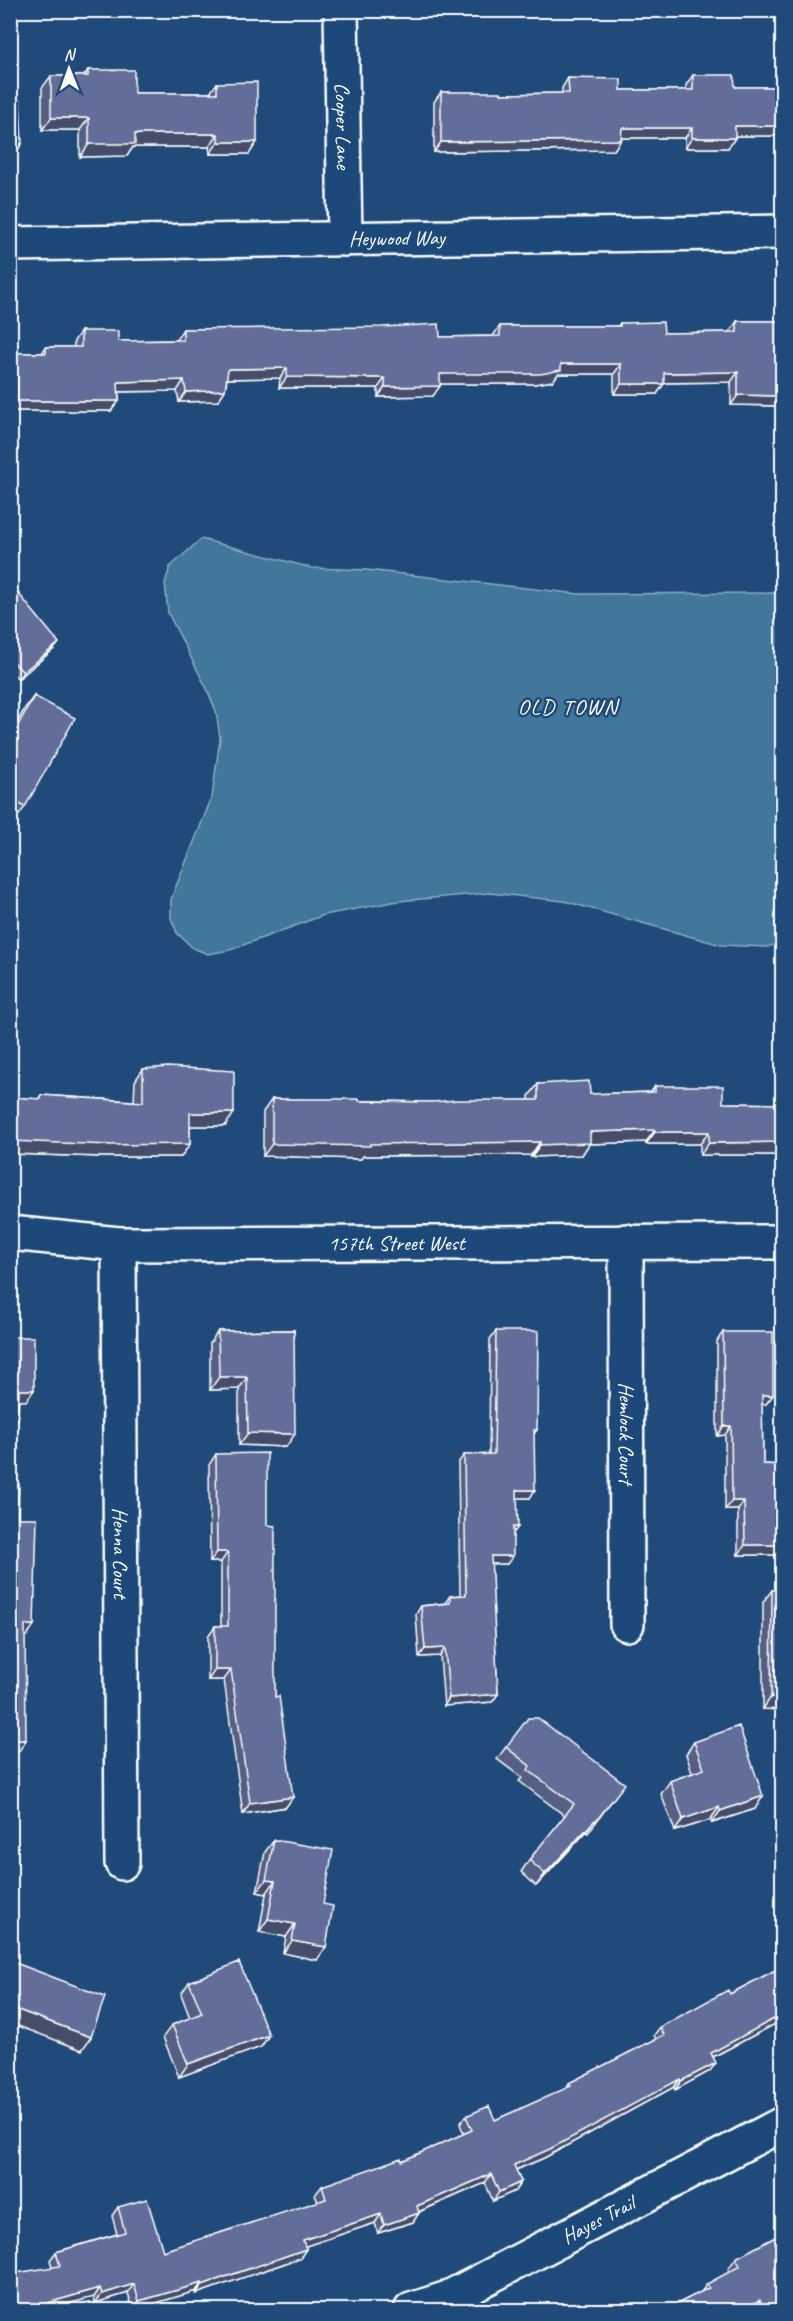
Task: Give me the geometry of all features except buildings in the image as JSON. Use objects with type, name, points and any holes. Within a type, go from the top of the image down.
[{"type":"street","name":"Cooper Lane","points":[[341,10],[345,239]]},
{"type":"street","name":"Heywood Way","points":[[10,244],[783,232]]},
{"type":"street","name":"157th Street West","points":[[10,1233],[119,1244],[783,1242]]},
{"type":"street","name":"Hemlock Court","points":[[626,1241],[627,1624]]},
{"type":"street","name":"Henna Court","points":[[119,1244],[122,1863]]},
{"type":"street","name":"Hayes Trail","points":[[411,2310],[448,2298],[783,2124]]},
{"type":"water","points":[[201,539],[312,568],[367,570],[579,594],[782,593],[782,943],[767,947],[721,945],[564,901],[490,893],[398,901],[324,915],[230,950],[208,954],[193,948],[177,933],[171,918],[171,899],[212,797],[220,738],[216,711],[168,613],[165,583],[170,567]]},
{"type":"district","name":"OLD TOWN","points":[[568,707]]}]
